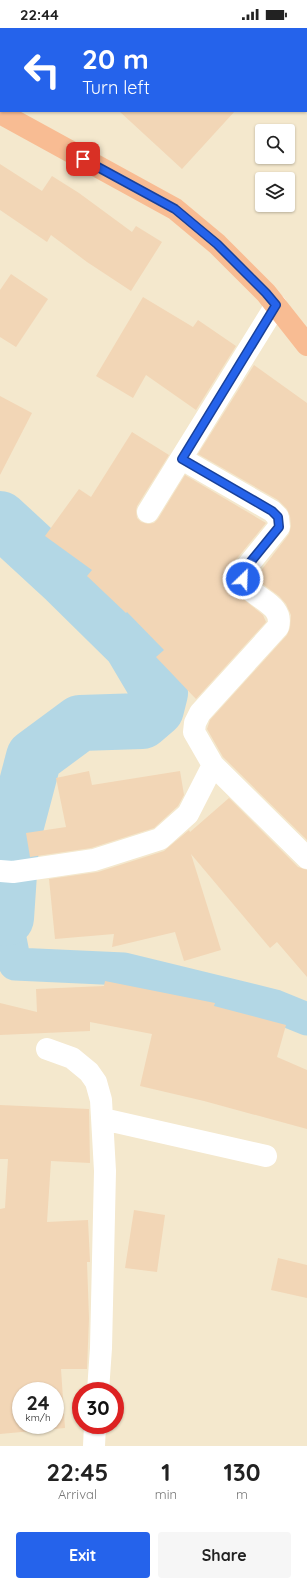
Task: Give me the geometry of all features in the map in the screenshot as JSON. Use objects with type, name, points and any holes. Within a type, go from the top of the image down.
[{"type":"highway","points":[[0,113],[175,209],[217,244],[266,293],[307,345]]},
{"type":"street","points":[[148,512],[276,305]]},
{"type":"street","points":[[182,459],[272,511],[278,517],[279,527],[244,570],[243,579],[247,585],[277,611],[280,620],[278,627],[200,713],[195,723],[194,732],[213,765],[307,858]]},
{"type":"street","points":[[7,871],[94,860],[160,839],[188,814],[213,765]]},
{"type":"street","points":[[47,1049],[72,1058],[88,1072],[96,1082],[101,1100],[105,1171],[101,1348],[99,1382]]},
{"type":"street","points":[[103,1118],[266,1156]]},
{"type":"street","points":[[94,1446],[95,1434]]},
{"type":"shaded area","points":[[0,112],[307,112],[307,1446],[0,1446]]},
{"type":"building","points":[[120,112],[234,112],[182,169]]},
{"type":"building","points":[[0,164],[42,191],[52,176],[79,193],[132,232],[136,226],[162,242],[131,291],[87,262],[51,235],[47,242],[0,210]]},
{"type":"building","points":[[11,274],[48,299],[16,347],[0,337],[0,290]]},
{"type":"building","points":[[143,297],[193,327],[198,320],[236,346],[196,410],[146,375],[133,398],[96,376]]},
{"type":"building","points":[[254,365],[307,403],[307,840],[223,757],[207,729],[210,720],[287,635],[290,628],[291,615],[286,604],[279,596],[260,582],[256,577],[289,534],[291,526],[290,516],[287,509],[278,500],[198,454]]},
{"type":"building","points":[[0,396],[32,413],[0,475]]},
{"type":"building","points":[[132,432],[169,455],[137,506],[137,518],[141,522],[148,524],[154,523],[158,519],[185,475],[266,523],[234,562],[231,578],[232,585],[237,594],[263,615],[266,622],[196,699],[156,657],[164,650],[127,612],[126,613],[87,576],[92,570],[45,536],[79,489],[91,497]]},
{"type":"building","points":[[89,771],[92,785],[180,771],[184,795],[178,806],[154,828],[91,848],[30,857],[26,833],[66,827],[56,778]]},
{"type":"building","points":[[229,798],[298,867],[307,870],[307,977],[277,942],[270,948],[191,854],[221,950],[184,961],[175,932],[112,947],[114,934],[55,939],[49,879],[98,872],[164,851],[189,830],[190,832]]},
{"type":"building","points":[[105,981],[215,1003],[214,1006],[286,1025],[277,1057],[307,1070],[307,1129],[204,1101],[140,1086],[152,1034],[90,1022],[90,1031],[0,1035],[0,1003],[37,1012],[36,989],[104,986]]},
{"type":"building","points":[[0,1105],[89,1109],[90,1163],[51,1161],[47,1222],[88,1220],[90,1262],[87,1262],[89,1318],[87,1369],[61,1369],[62,1382],[12,1382],[12,1433],[0,1434],[0,1209],[5,1208],[8,1159],[0,1159]]},
{"type":"building","points":[[134,1210],[165,1215],[157,1272],[125,1268]]},
{"type":"building","points":[[278,1258],[307,1265],[307,1298],[271,1290]]},
{"type":"waterway","points":[[0,519],[66,580],[131,644],[160,693],[156,709],[142,721],[80,723],[34,757],[11,844],[6,918]]},
{"type":"waterway","points":[[6,918],[15,964],[124,969],[275,1006],[307,1019]]},
{"type":"route","points":[[83,159],[175,209],[217,244],[276,305],[182,459],[272,511],[278,517],[279,527],[244,570],[243,579]]}]
